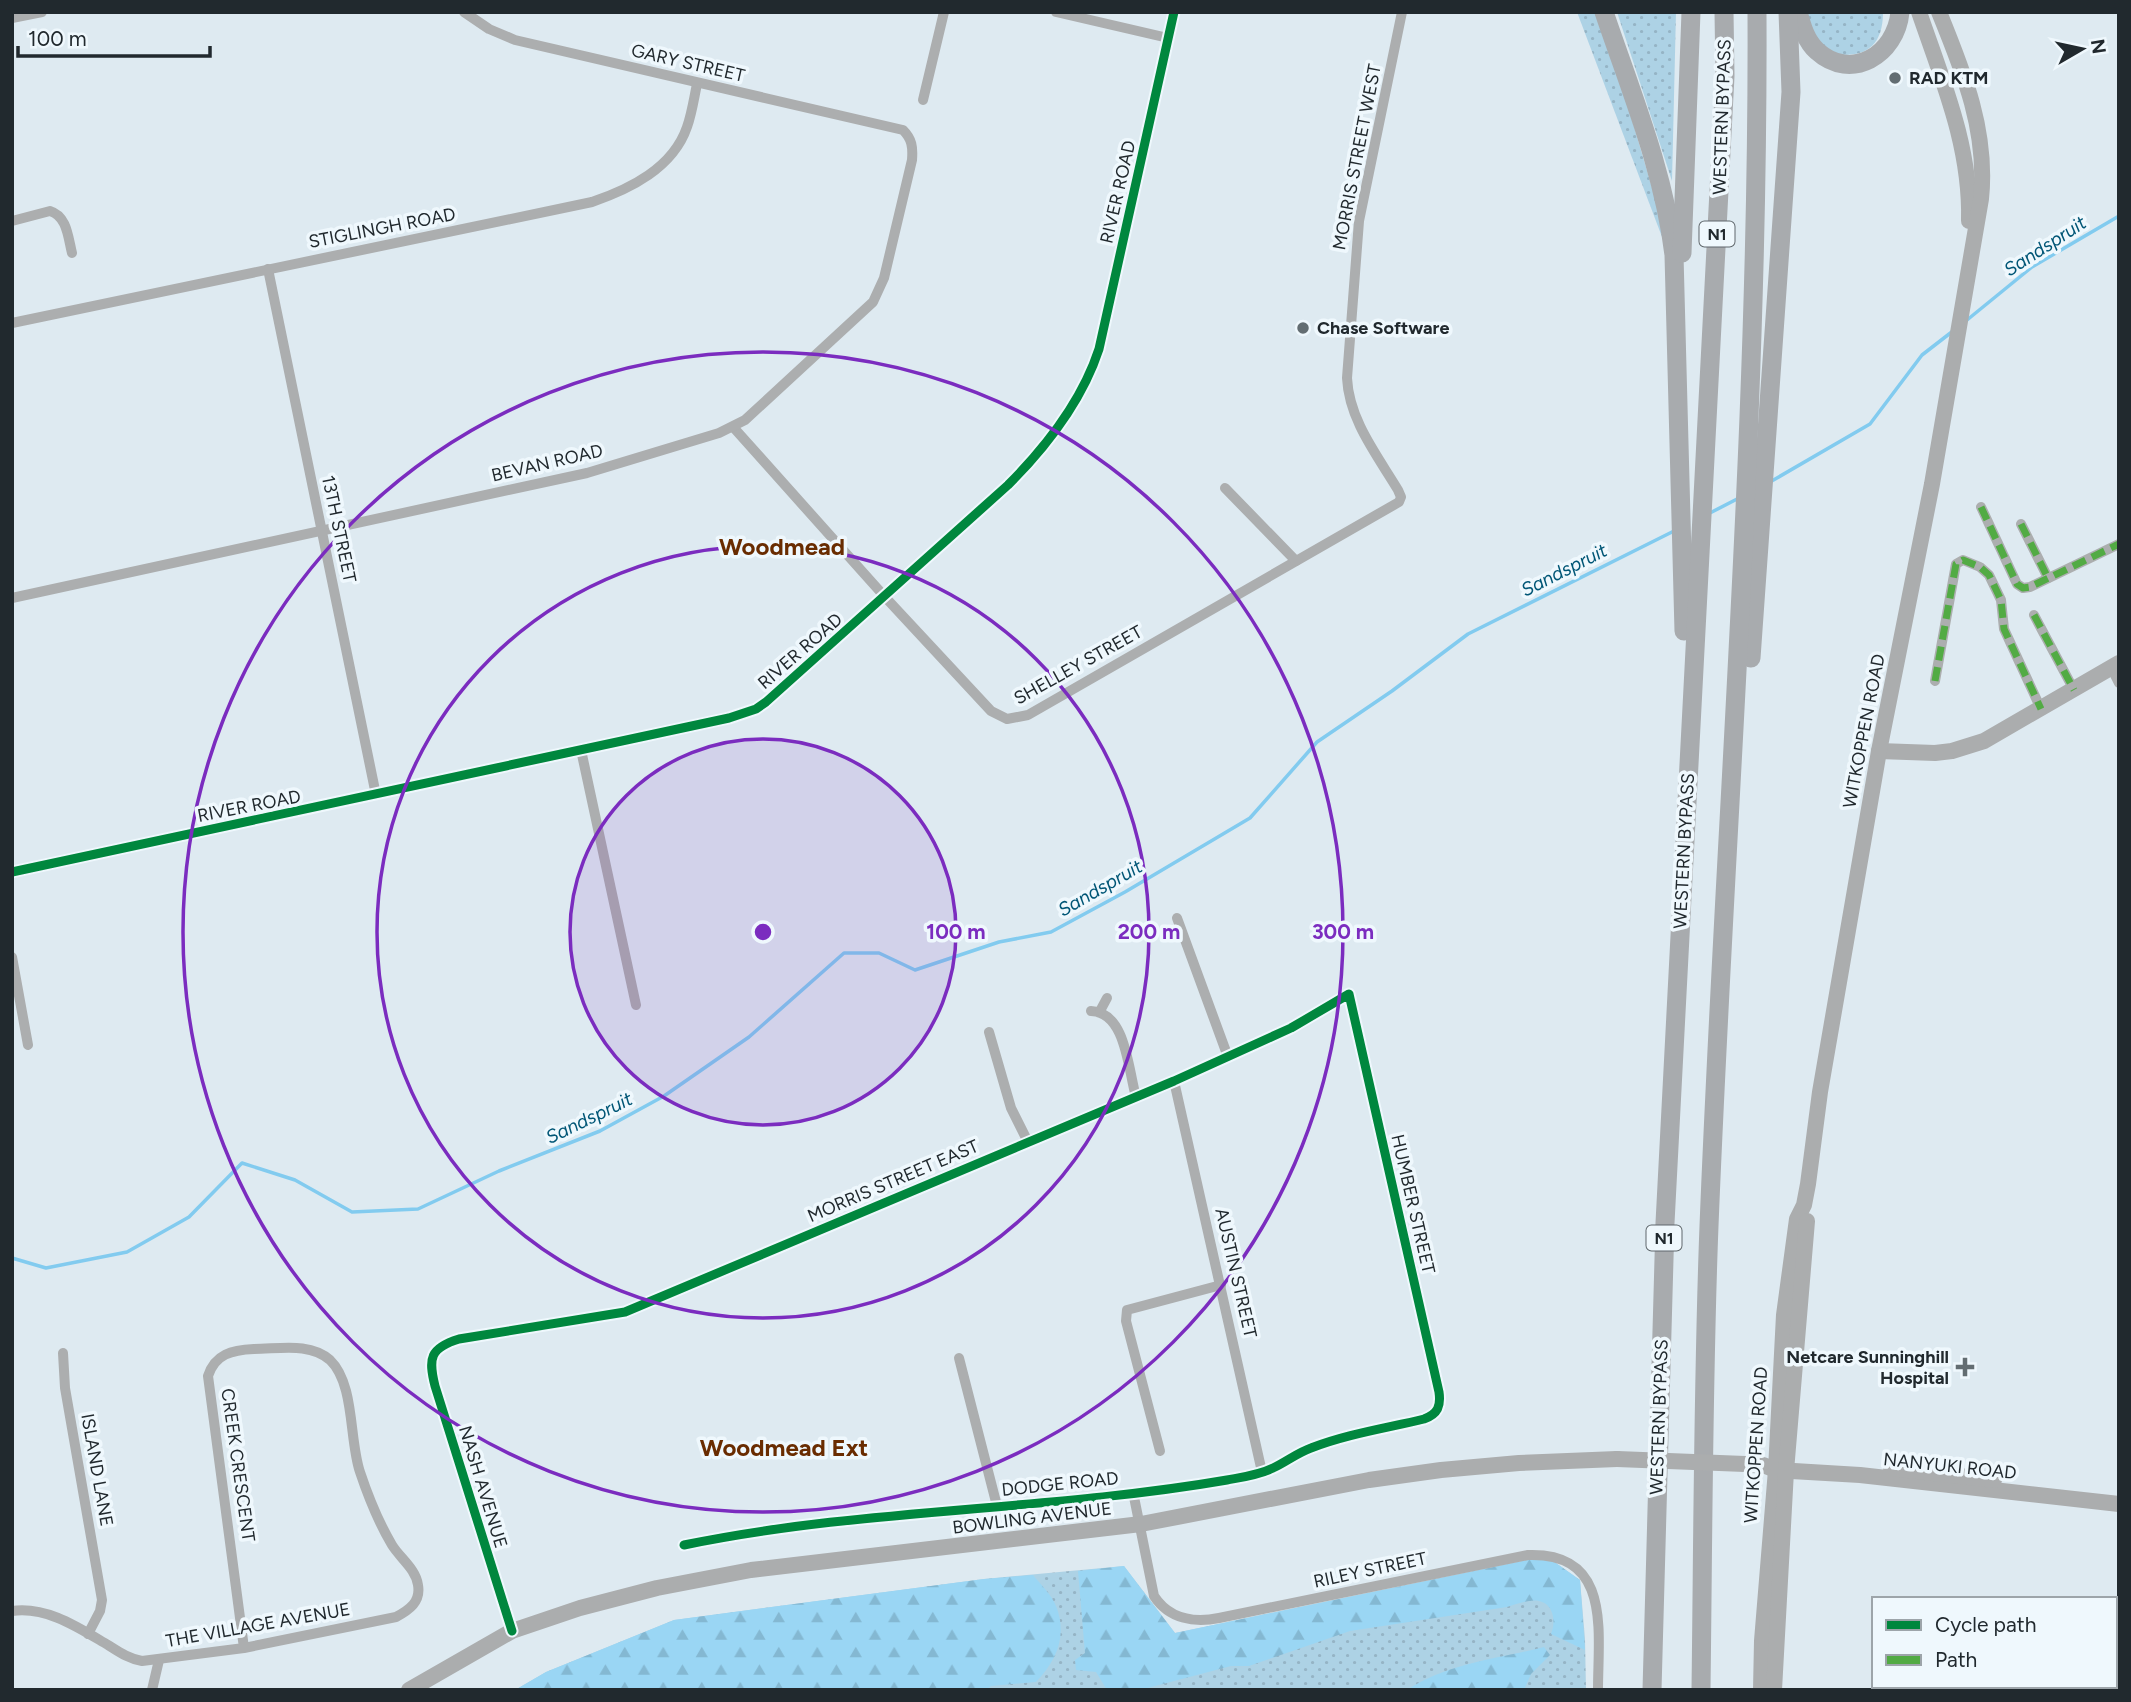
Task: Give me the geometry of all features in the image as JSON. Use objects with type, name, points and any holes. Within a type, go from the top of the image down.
[{"type":"highway","points":[[1604,12],[1646,135],[1667,210],[1674,255],[1680,458],[1692,559]]},
{"type":"highway","points":[[1676,352],[1684,220],[1691,12]]},
{"type":"highway","name":"WESTERN BYPASS","points":[[1652,1690],[1665,1223],[1687,786],[1692,559],[1712,342],[1725,76],[1724,12]]},
{"type":"highway","name":"WESTERN BYPASS","points":[[1700,1690],[1709,1227],[1731,797],[1747,711],[1757,435],[1757,12]]},
{"type":"highway","points":[[1757,435],[1791,92],[1788,12]]},
{"type":"highway","points":[[1798,12],[1803,30],[1818,51],[1829,59],[1842,63],[1867,61],[1879,54],[1891,42],[1899,24],[1900,12]]},
{"type":"main road","name":"WITKOPPEN ROAD","points":[[1919,12],[1949,96],[1965,156],[1970,206],[1968,267]]},
{"type":"main road","name":"WITKOPPEN ROAD","points":[[1774,1690],[1784,1315],[1797,1219],[1804,1205],[1820,1091],[1879,751],[1953,370],[1981,199],[1983,153],[1973,104],[1958,55],[1939,12]]},
{"type":"main road","points":[[1879,751],[1935,753],[1952,751],[1984,741],[2115,665]]},
{"type":"main road","name":"BOWLING AVENUE","points":[[409,1690],[512,1631],[580,1608],[657,1588],[737,1572],[1141,1524],[1369,1480],[1429,1472],[1520,1463],[1617,1460],[1778,1466]]},
{"type":"main road","name":"WITKOPPEN ROAD","points":[[1761,1690],[1762,1641],[1778,1466]]},
{"type":"main road","name":"NANYUKI ROAD","points":[[1778,1466],[1949,1473],[2119,1493]]},
{"type":"main road","name":"NANYUKI ROAD","points":[[1778,1466],[2119,1504]]},
{"type":"street","points":[[12,19],[42,12]]},
{"type":"street","name":"GARY STREET","points":[[464,12],[489,29],[515,40],[697,84],[895,127],[909,136]]},
{"type":"street","points":[[923,100],[944,12]]},
{"type":"street","points":[[1056,12],[1168,38]]},
{"type":"street","name":"RIVER ROAD","points":[[12,872],[729,718],[755,709],[778,692],[1027,466],[1081,392],[1099,349],[1174,12]]},
{"type":"street","name":"MORRIS STREET WEST","points":[[1401,497],[1353,412],[1347,378],[1359,221],[1402,16]]},
{"type":"street","name":"STIGLINGH ROAD","points":[[12,323],[576,207],[609,196],[652,173],[673,153],[688,125],[697,84]]},
{"type":"street","name":"BEVAN ROAD","points":[[12,598],[587,473],[734,428],[873,302],[884,278],[912,160],[913,151],[909,136]]},
{"type":"street","points":[[12,221],[50,211],[56,212],[65,223],[72,253]]},
{"type":"street","name":"13TH STREET","points":[[268,269],[376,795]]},
{"type":"street","name":"SHELLEY STREET","points":[[734,428],[991,711],[1007,719],[1016,719],[1040,708],[1399,502],[1401,497]]},
{"type":"street","points":[[1225,488],[1296,561]]},
{"type":"street","points":[[1981,507],[2020,587],[2027,588],[2119,544]]},
{"type":"street","points":[[2021,524],[2048,578]]},
{"type":"street","points":[[1935,681],[1956,565],[1963,560],[1980,567],[1989,575],[2001,600],[2004,629],[2041,709]]},
{"type":"street","points":[[2034,615],[2074,690]]},
{"type":"street","points":[[2115,665],[2119,683]]},
{"type":"street","points":[[581,750],[636,1004]]},
{"type":"street","points":[[1177,918],[1228,1057]]},
{"type":"street","points":[[12,957],[28,1045]]},
{"type":"street","name":"MORRIS STREET EAST","points":[[434,1352],[440,1346],[459,1339],[625,1312],[1174,1081],[1291,1028],[1349,994]]},
{"type":"street","name":"HUMBER STREET","points":[[1349,994],[1439,1392],[1438,1409],[1430,1417]]},
{"type":"street","points":[[1107,998],[1095,1011],[1118,1027],[1136,1097]]},
{"type":"street","points":[[989,1032],[1011,1108],[1028,1142]]},
{"type":"street","name":"AUSTIN STREET","points":[[1174,1081],[1262,1472]]},
{"type":"street","points":[[1160,1451],[1126,1321],[1127,1310],[1221,1285]]},
{"type":"street","name":"CREEK CRESCENT","points":[[244,1648],[208,1376],[215,1361],[234,1350],[307,1348],[326,1357],[338,1370],[344,1385],[355,1454],[363,1482],[391,1543],[413,1572],[419,1586],[416,1601],[406,1612],[396,1617]]},
{"type":"street","name":"NASH AVENUE","points":[[434,1352],[431,1368],[435,1386],[512,1631]]},
{"type":"street","name":"ISLAND LANE","points":[[63,1353],[65,1388],[99,1593],[86,1632]]},
{"type":"street","points":[[958,1358],[997,1506]]},
{"type":"street","name":"DODGE ROAD","points":[[684,1545],[715,1538],[867,1518],[1133,1492],[1224,1480],[1262,1472],[1325,1443],[1430,1417]]},
{"type":"street","name":"RILEY STREET","points":[[1133,1492],[1154,1596],[1159,1604],[1172,1614],[1199,1620],[1528,1555],[1560,1559],[1580,1570],[1592,1586],[1598,1621],[1598,1690]]},
{"type":"street","name":"THE VILLAGE AVENUE","points":[[12,1611],[49,1614],[131,1659],[159,1660],[244,1648],[396,1617]]},
{"type":"street","points":[[152,1690],[159,1660]]},
{"type":"shaded area","points":[[1577,12],[1596,12],[1622,86],[1661,218],[1662,237]]},
{"type":"shaded area","points":[[1617,12],[1676,12],[1672,181]]},
{"type":"shaded area","points":[[1803,12],[1883,12],[1882,25],[1879,36],[1867,50],[1837,55],[1825,53]]},
{"type":"shaded area","points":[[1546,1556],[1580,1580],[1586,1690],[515,1690],[546,1672],[674,1620],[984,1579],[1124,1566],[1175,1633]]},
{"type":"green space","points":[[1546,1556],[1580,1580],[1585,1650],[1551,1634],[1553,1615],[1547,1605],[1536,1601],[1350,1631],[1249,1666],[1231,1666],[1140,1690],[1107,1690],[1096,1672],[1076,1670],[1075,1660],[1085,1653],[1078,1571],[1124,1566],[1175,1633]]},
{"type":"green space","points":[[1033,1575],[1054,1602],[1061,1628],[1054,1657],[1036,1682],[991,1686],[986,1690],[515,1690],[546,1672],[674,1620],[984,1579]]},
{"type":"green space","points":[[1544,1647],[1550,1655],[1531,1674],[1524,1690],[1407,1690],[1456,1668]]},
{"type":"waterway","name":"Sandspruit","points":[[1967,320],[2032,267],[2119,216]]},
{"type":"waterway","name":"Sandspruit","points":[[1770,482],[1870,424],[1922,355],[1953,331]]},
{"type":"waterway","name":"Sandspruit","points":[[1708,514],[1739,498]]},
{"type":"waterway","name":"Sandspruit","points":[[12,1258],[46,1268],[127,1252],[189,1217],[242,1163],[295,1180],[352,1212],[418,1209],[499,1171],[600,1131],[664,1096],[749,1037],[844,953],[879,953],[915,970],[999,942],[1051,932],[1125,892],[1250,818],[1317,742],[1392,691],[1468,634],[1676,530]]},
{"type":"marked path","points":[[1981,507],[2017,584],[2023,588],[2119,544]]},
{"type":"marked path","points":[[2021,524],[2048,578]]},
{"type":"marked path","points":[[1935,681],[1956,564],[1963,560],[1980,567],[1989,575],[2001,600],[2004,629],[2041,709]]},
{"type":"marked path","points":[[2034,615],[2074,690]]},
{"type":"cycle path","points":[[12,872],[729,718],[756,709],[766,702],[1008,485],[1036,455],[1073,405],[1099,349],[1174,12]]},
{"type":"cycle path","points":[[512,1631],[435,1386],[432,1361],[442,1346],[459,1339],[625,1312],[1174,1081],[1291,1028],[1349,994],[1439,1392],[1439,1405],[1433,1415],[1325,1443],[1251,1476],[1092,1498],[819,1524],[684,1545]]},
{"type":"place","name":"RAD KTM","points":[[1895,78]]},
{"type":"place","name":"Chase Software","points":[[1303,328]]},
{"type":"place","name":"Netcare Sunninghill Hospital","points":[[1965,1367]]},
{"type":"district","name":"Woodmead","points":[[782,546]]},
{"type":"district","name":"Woodmead Ext","points":[[784,1447]]}]
